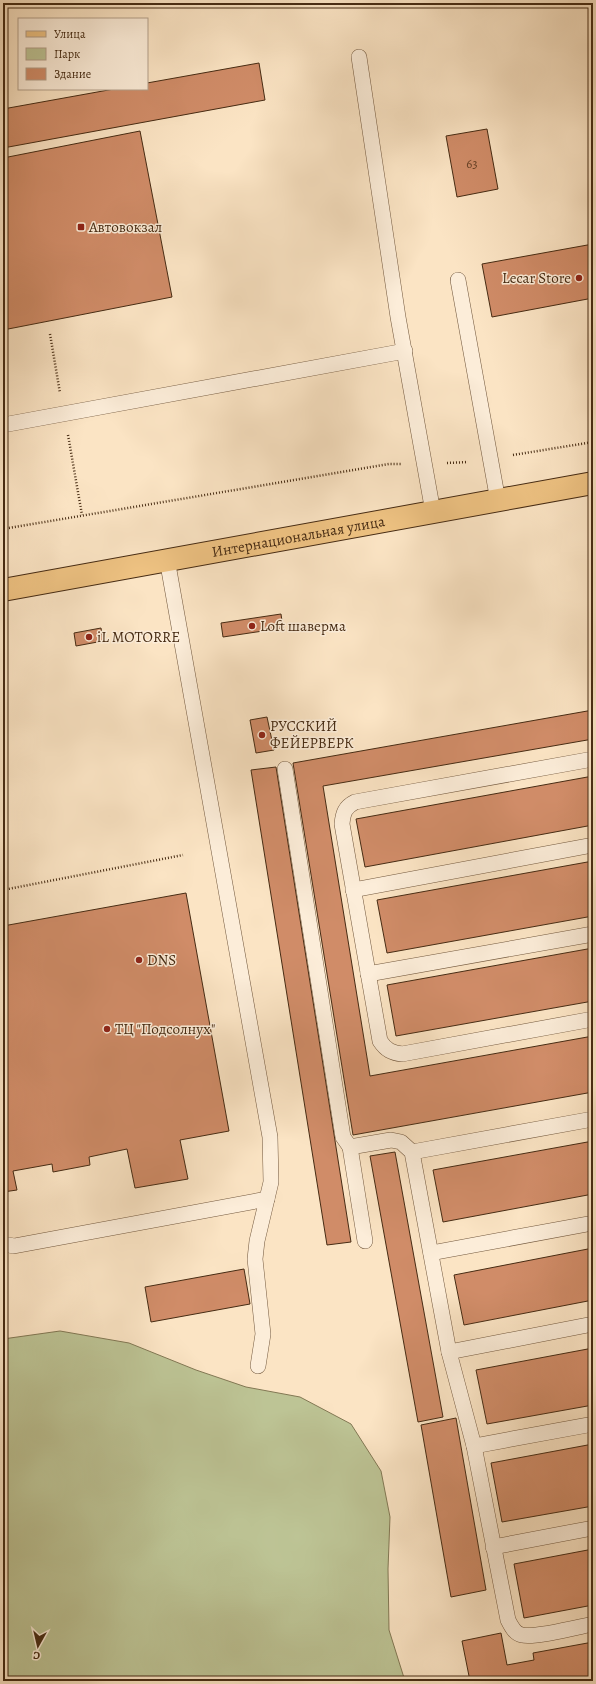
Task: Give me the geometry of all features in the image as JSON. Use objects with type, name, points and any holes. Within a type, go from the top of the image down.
[{"type":"main road","name":"Интернациональная улица","points":[[3,590],[167,559],[593,483]]},
{"type":"lane","points":[[359,57],[405,351],[433,512]]},
{"type":"lane","points":[[458,280],[498,501]]},
{"type":"lane","points":[[3,425],[405,351]]},
{"type":"lane","points":[[167,559],[270,1137],[271,1182],[255,1259],[263,1334],[258,1366]]},
{"type":"lane","points":[[593,759],[355,802],[347,806],[343,814],[342,824],[380,1041],[384,1048],[392,1053],[402,1054],[593,1019]]},
{"type":"lane","points":[[285,769],[343,1137],[350,1147],[365,1241]]},
{"type":"lane","points":[[353,890],[593,845]]},
{"type":"lane","points":[[368,974],[593,934]]},
{"type":"lane","points":[[412,1152],[593,1119]]},
{"type":"lane","points":[[350,1147],[391,1140],[401,1142],[412,1152],[449,1352],[474,1446],[508,1620],[513,1630],[521,1635],[533,1636],[593,1624]]},
{"type":"lane","points":[[3,1244],[14,1246],[267,1199]]},
{"type":"lane","points":[[431,1253],[593,1223]]},
{"type":"lane","points":[[449,1352],[593,1324]]},
{"type":"lane","points":[[474,1446],[593,1424]]},
{"type":"lane","points":[[494,1547],[593,1528]]},
{"type":"path","points":[[3,529],[389,464],[475,462],[593,442]]},
{"type":"path","points":[[3,890],[183,855]]},
{"type":"green space","points":[[60,1331],[129,1343],[196,1370],[246,1387],[300,1397],[351,1424],[381,1471],[390,1517],[388,1569],[389,1630],[405,1681],[3,1681],[3,1339]]},
{"type":"building","points":[[259,63],[265,100],[3,148],[3,109],[108,90],[148,90],[148,83]]},
{"type":"building","points":[[487,129],[498,189],[457,197],[446,136]]},
{"type":"building","name":"Автовокзал","points":[[140,131],[172,297],[3,330],[3,158]]},
{"type":"building","points":[[593,244],[593,298],[492,317],[482,264]]},
{"type":"building","name":"Loft шаверма","points":[[281,614],[283,628],[223,637],[221,623]]},
{"type":"building","name":"iL MOTORRE","points":[[101,628],[103,641],[76,646],[74,633]]},
{"type":"building","points":[[593,710],[593,739],[323,786],[370,1076],[593,1036],[593,1092],[353,1135],[293,763]]},
{"type":"building","name":"РУССКИЙ ФЕЙЕРВЕРК","points":[[267,717],[274,750],[256,753],[250,720]]},
{"type":"building","points":[[276,767],[351,1242],[327,1245],[251,770]]},
{"type":"building","points":[[593,776],[593,825],[365,867],[356,819]]},
{"type":"building","points":[[593,861],[593,916],[387,953],[377,900]]},
{"type":"building","name":"ТЦ \"Подсолнух\"","points":[[186,893],[229,1131],[180,1140],[188,1179],[135,1188],[127,1149],[89,1157],[90,1165],[53,1172],[52,1164],[13,1171],[17,1190],[3,1192],[3,926]]},
{"type":"building","points":[[593,948],[593,1001],[396,1036],[387,985]]},
{"type":"building","points":[[593,1141],[593,1194],[443,1222],[433,1170]]},
{"type":"building","points":[[395,1152],[443,1417],[418,1422],[370,1156]]},
{"type":"building","points":[[593,1248],[593,1300],[464,1325],[454,1275]]},
{"type":"building","points":[[244,1269],[250,1304],[151,1322],[145,1287]]},
{"type":"building","points":[[593,1348],[593,1405],[487,1424],[476,1370]]},
{"type":"building","points":[[456,1418],[486,1590],[451,1597],[421,1425]]},
{"type":"building","points":[[593,1444],[593,1506],[502,1522],[491,1463]]},
{"type":"building","points":[[593,1549],[593,1605],[524,1618],[514,1564]]},
{"type":"building","points":[[501,1633],[507,1665],[534,1660],[533,1653],[593,1642],[593,1681],[470,1681],[462,1641]]},
{"type":"place","name":"Автовокзал","points":[[81,227]]},
{"type":"place","name":"Lecar Store","points":[[579,278]]},
{"type":"place","name":"Loft шаверма","points":[[252,626]]},
{"type":"place","name":"iL MOTORRE","points":[[89,637]]},
{"type":"place","name":"РУССКИЙ ФЕЙЕРВЕРК","points":[[262,735]]},
{"type":"place","name":"DNS","points":[[139,960]]},
{"type":"place","name":"ТЦ \"Подсолнух\"","points":[[107,1029]]}]
